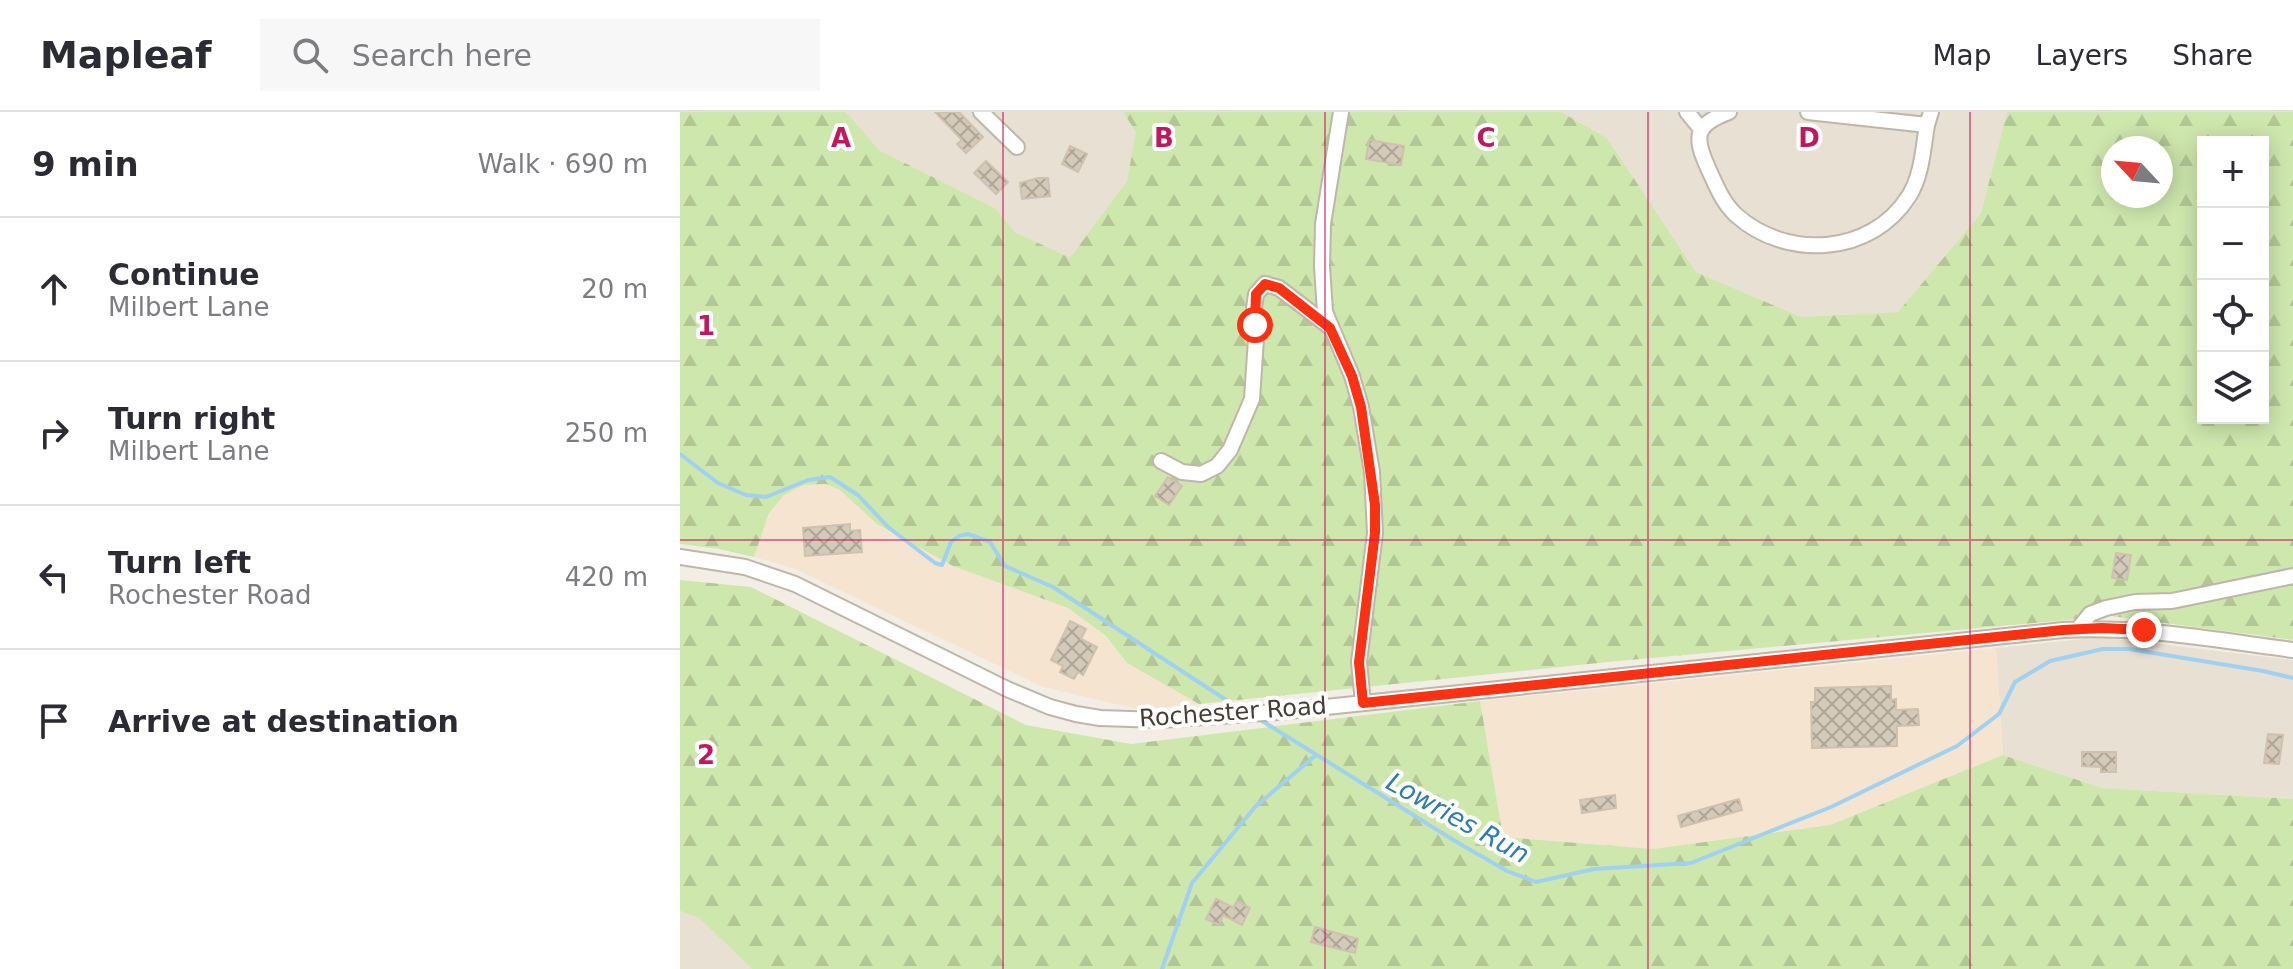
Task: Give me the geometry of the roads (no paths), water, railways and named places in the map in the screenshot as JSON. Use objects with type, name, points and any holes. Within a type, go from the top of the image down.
[{"type":"street","points":[[981,112],[1017,147]]},
{"type":"street","points":[[1341,112],[1323,224],[1323,293],[1330,328],[1358,397],[1372,472],[1375,533],[1359,662],[1363,703]]},
{"type":"street","points":[[1687,112],[1701,129]]},
{"type":"street","points":[[1729,112],[1716,117],[1701,129],[1698,146],[1723,200],[1736,215],[1758,232],[1798,246],[1827,246],[1855,240],[1887,220],[1909,196],[1921,167],[1929,118],[1808,112]]},
{"type":"street","points":[[1161,461],[1182,472],[1201,474],[1217,466],[1230,450],[1252,399],[1256,339],[1254,309],[1256,294],[1265,284],[1279,288],[1330,328]]},
{"type":"street","name":"Rochester Road","points":[[680,557],[745,567],[795,584],[1007,689],[1050,707],[1100,718],[1161,720],[1262,713],[2078,629],[2144,630],[2293,650]]},
{"type":"street","points":[[2078,629],[2090,614],[2106,608],[2198,596],[2293,576]]},
{"type":"waterway","name":"Lowries Run","points":[[680,454],[718,483],[746,495],[766,497],[808,480],[830,477],[858,495],[888,527],[942,565],[951,542],[959,536],[968,534],[990,542],[1005,566],[1053,587],[1240,709]]},
{"type":"waterway","name":"Lowries Run","points":[[1259,719],[1455,841],[1507,871],[1536,882],[1594,869],[1691,863],[1831,807],[1957,746],[1999,714],[2015,682],[2050,661],[2103,649],[2129,649],[2293,678]]},
{"type":"waterway","points":[[1162,969],[1192,883],[1255,807],[1316,755]]}]
